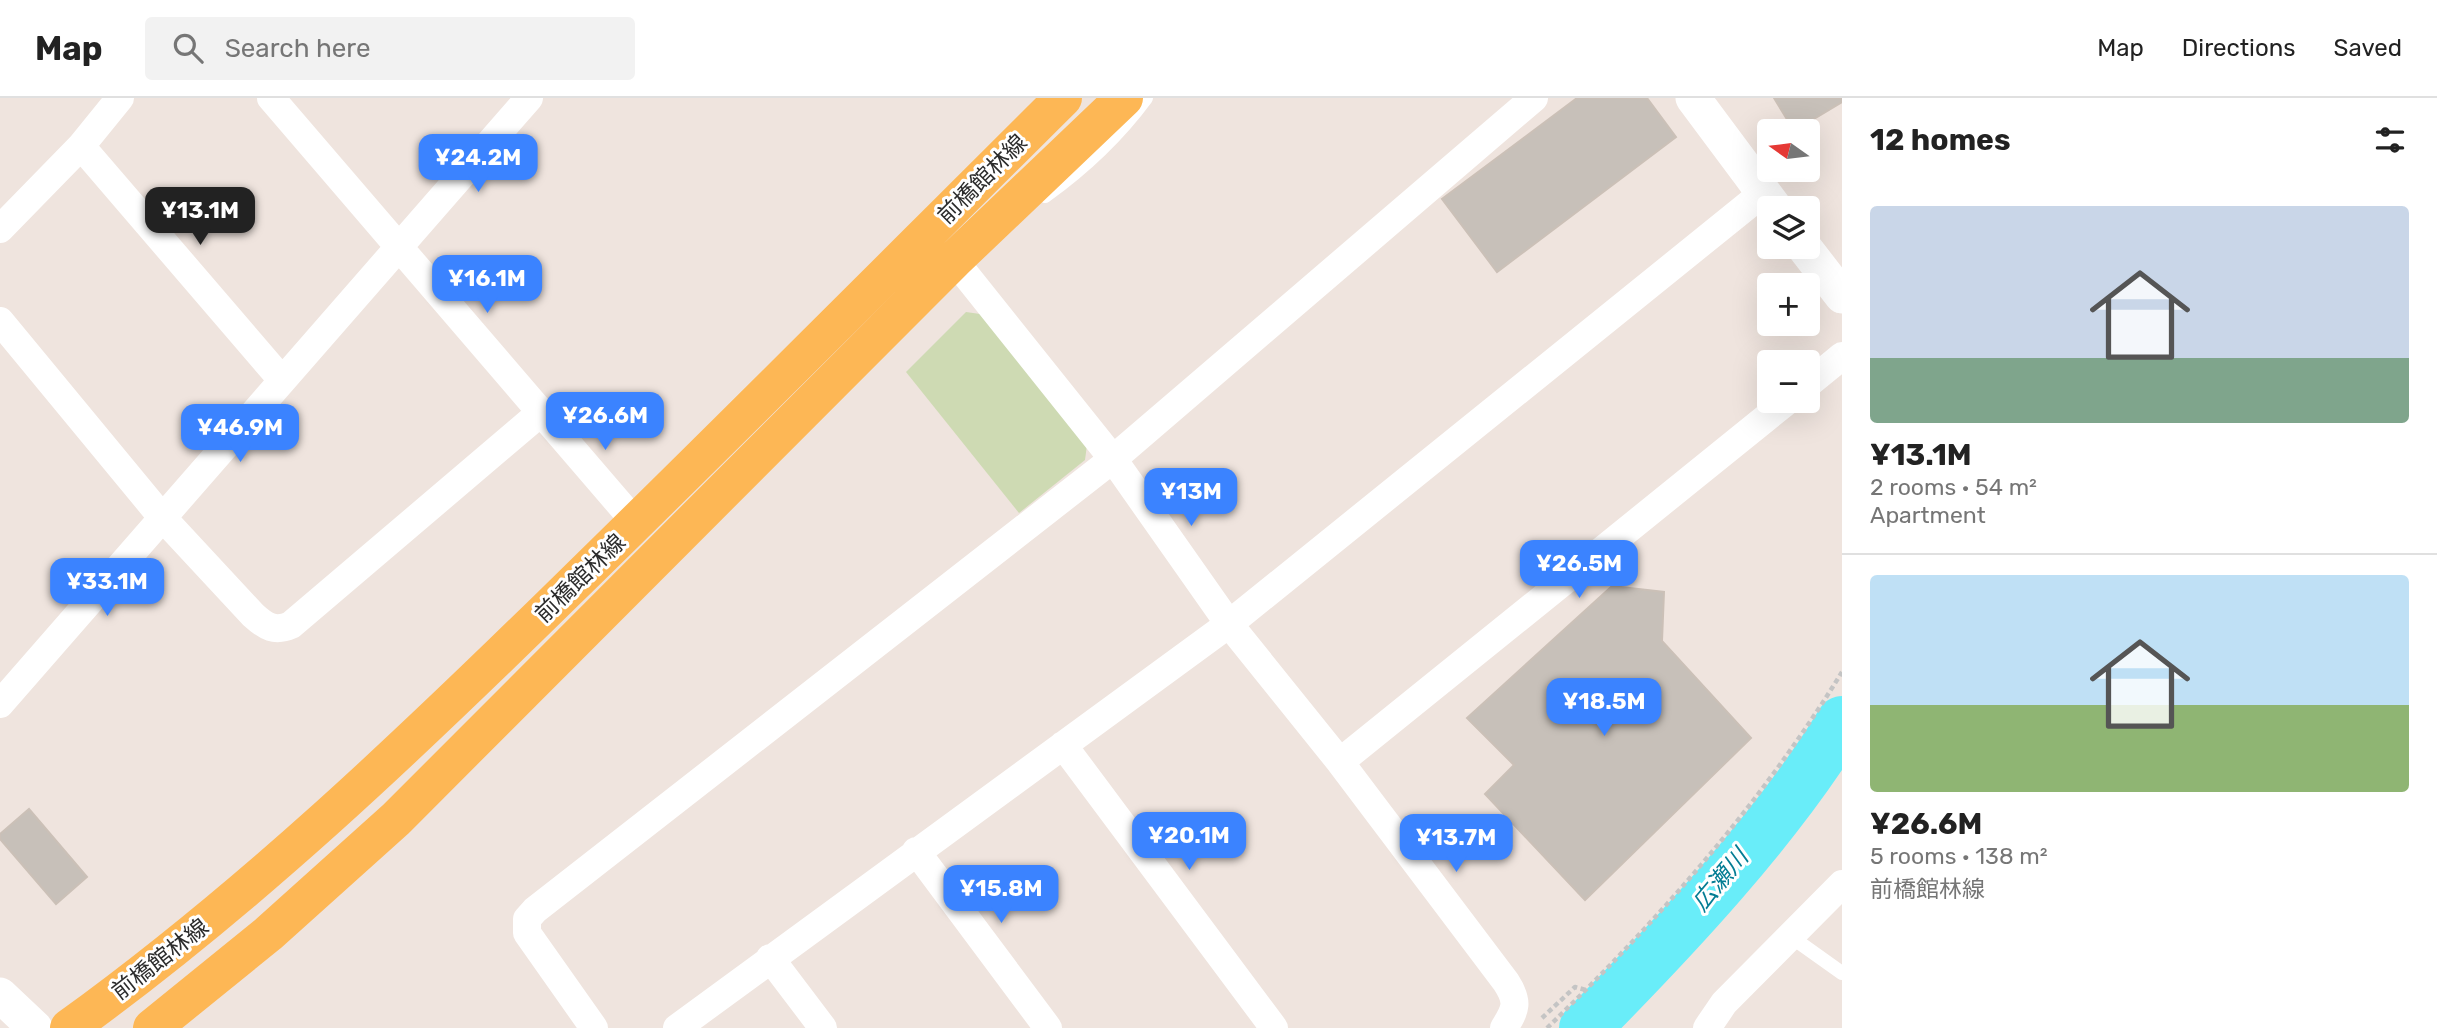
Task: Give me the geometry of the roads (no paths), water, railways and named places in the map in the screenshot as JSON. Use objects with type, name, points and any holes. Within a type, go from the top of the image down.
[{"type":"main road","name":"前橋館林線","points":[[69,1028],[153,966],[293,848],[410,741],[636,523],[1063,98]]},
{"type":"main road","name":"前橋館林線","points":[[152,1028],[268,934],[396,819],[954,260],[1124,98]]},
{"type":"street","points":[[0,229],[81,146],[120,98]]},
{"type":"street","points":[[271,98],[539,414],[636,523]]},
{"type":"street","points":[[594,1028],[530,939],[525,927],[529,915],[1113,459],[1534,98]]},
{"type":"street","points":[[1693,98],[1766,196]]},
{"type":"street","points":[[5,687],[399,248],[519,102]]},
{"type":"street","points":[[81,146],[282,380]]},
{"type":"street","points":[[677,1028],[1229,624],[1757,209]]},
{"type":"street","points":[[1813,259],[1842,296]]},
{"type":"street","points":[[954,260],[1113,459],[1229,624],[1340,762],[1516,998],[1517,1008],[1504,1028]]},
{"type":"street","points":[[0,321],[161,516],[253,615],[270,628],[281,629],[292,625],[539,414]]},
{"type":"street","points":[[1820,374],[1842,356]]},
{"type":"street","points":[[1340,762],[1772,413]]},
{"type":"street","points":[[1063,745],[1275,1028]]},
{"type":"street","points":[[916,851],[1048,1028]]},
{"type":"street","points":[[1712,1026],[1724,1003],[1842,884]]},
{"type":"street","points":[[770,958],[823,1028]]},
{"type":"street","points":[[0,995],[35,1028]]},
{"type":"lane","points":[[1003,215],[1044,197],[1074,175],[1124,128],[1146,98]]},
{"type":"lane","points":[[1790,936],[1842,973]]},
{"type":"waterway","name":"広瀬川","points":[[1585,1028],[1722,882],[1787,802],[1842,722]]}]
